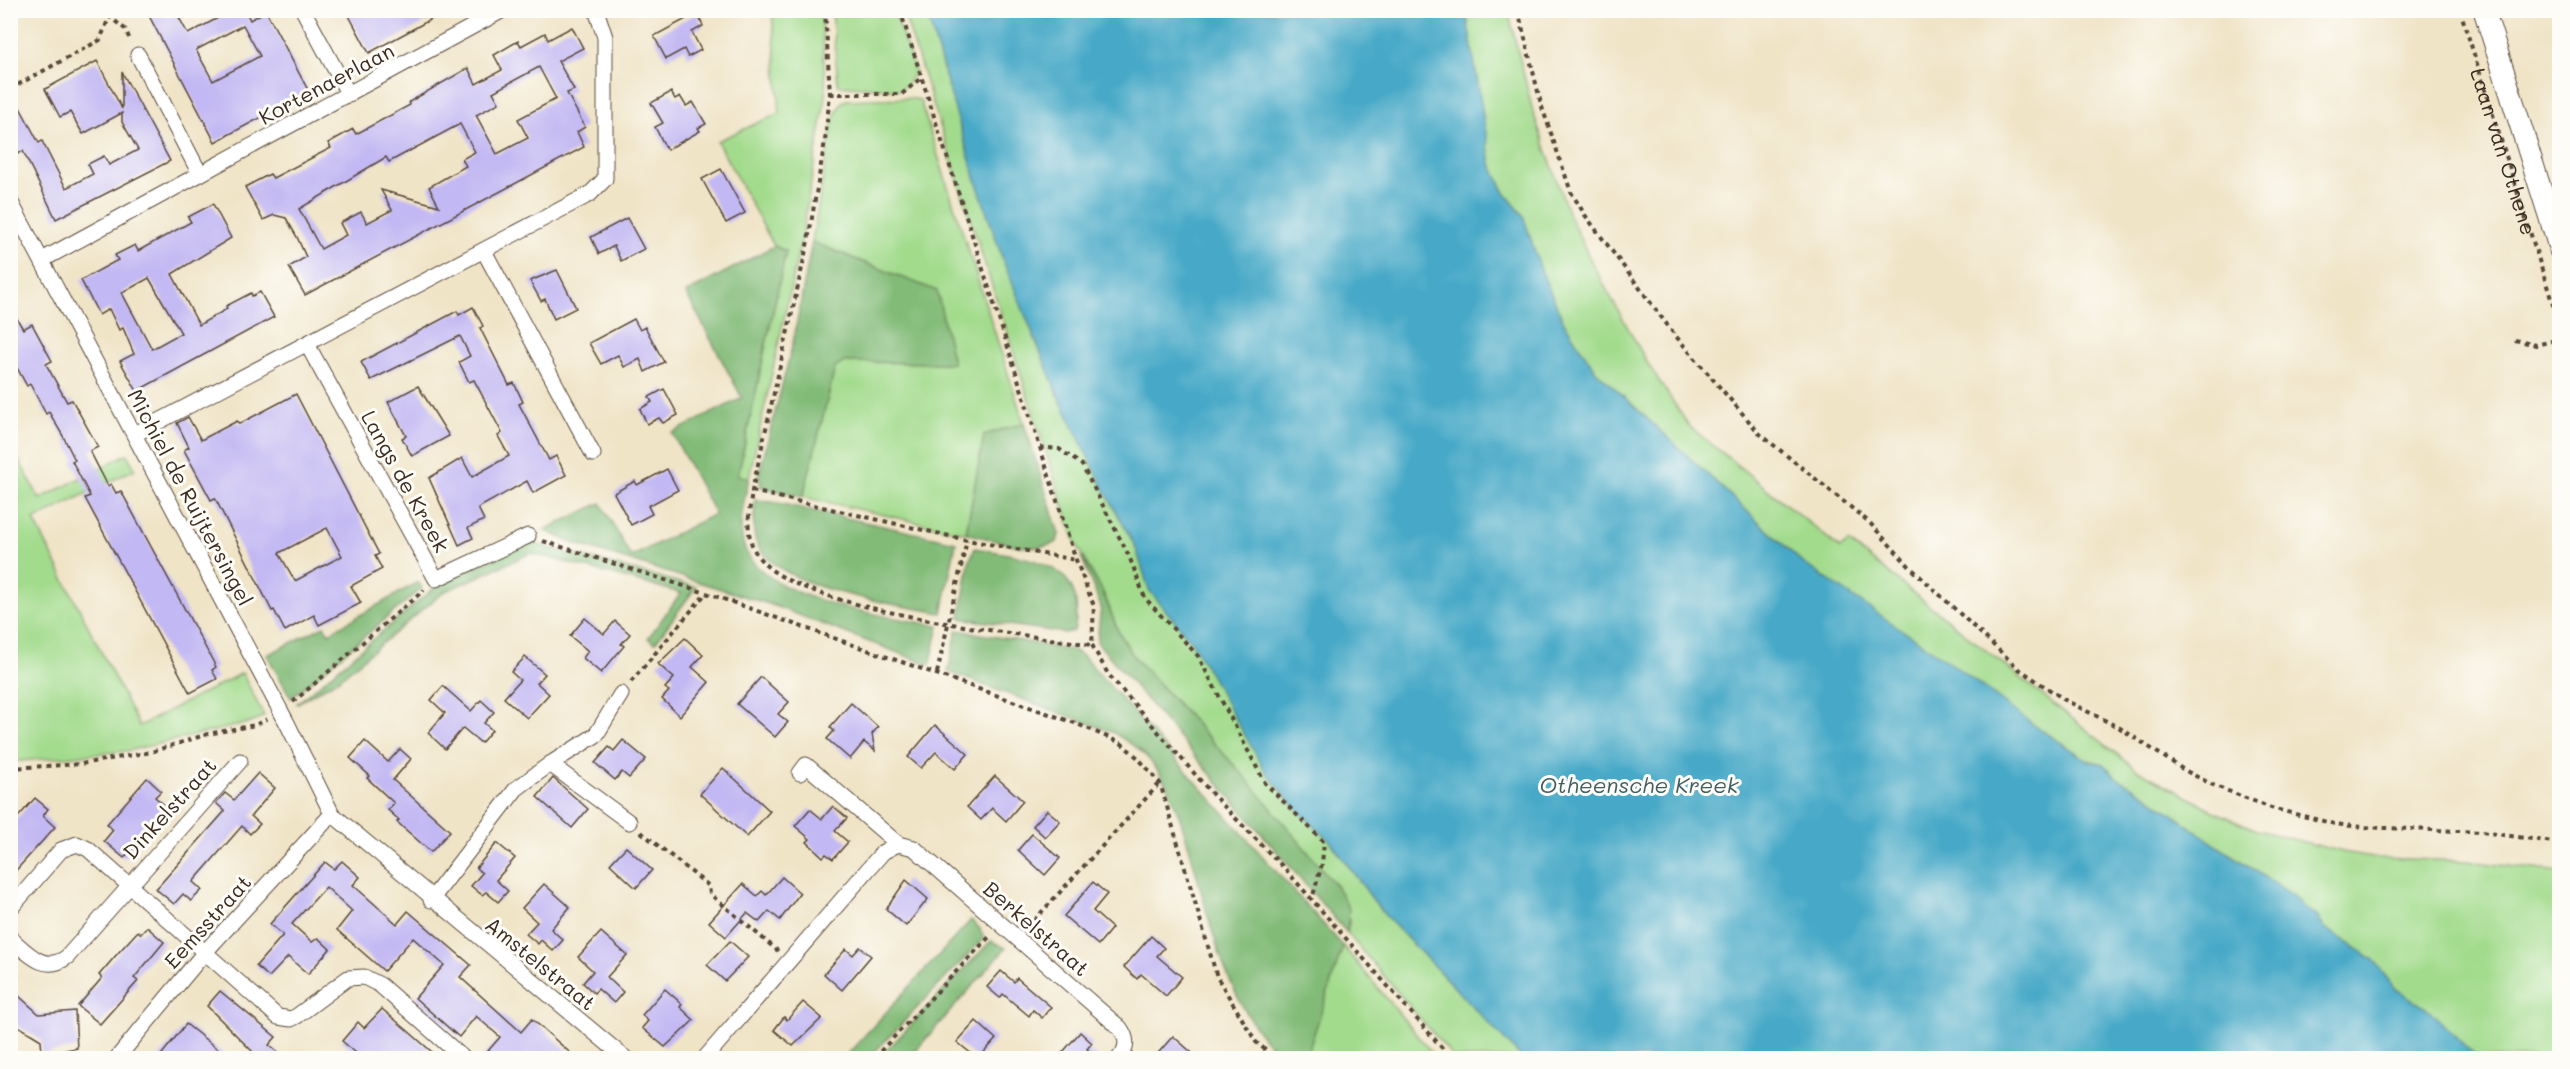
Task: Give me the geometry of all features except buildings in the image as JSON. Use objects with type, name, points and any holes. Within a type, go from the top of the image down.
[{"type":"street","points":[[303,10],[349,95]]},
{"type":"street","name":"Kortenaerlaan","points":[[42,260],[503,10]]},
{"type":"street","points":[[135,434],[590,194],[605,179],[605,37],[596,10]]},
{"type":"street","name":"Laan van Othene","points":[[2484,10],[2559,250]]},
{"type":"street","points":[[138,55],[200,174]]},
{"type":"street","name":"Michiel de Ruijtersingel","points":[[10,201],[135,434],[332,814]]},
{"type":"street","points":[[484,251],[593,454]]},
{"type":"street","name":"Langs de Kreek","points":[[307,344],[436,579],[528,536]]},
{"type":"street","points":[[431,900],[516,789],[596,735],[621,694]]},
{"type":"street","name":"Dinkelstraat","points":[[10,938],[39,962],[46,964],[61,962],[240,761]]},
{"type":"street","points":[[550,764],[629,822]]},
{"type":"street","name":"Berkelstraat","points":[[800,773],[806,765],[898,844],[914,848],[1120,1028],[1124,1033],[1126,1047],[1119,1059]]},
{"type":"street","name":"Amstelstraat","points":[[332,814],[431,900],[625,1059]]},
{"type":"street","name":"Eemsstraat","points":[[117,1059],[206,952],[332,814]]},
{"type":"street","points":[[705,1059],[883,852],[898,844]]},
{"type":"street","name":"Dinkelstraat","points":[[10,909],[60,850],[71,845],[88,849],[131,884],[273,1012],[284,1018],[297,1016],[348,978],[364,977],[380,985],[463,1059]]},
{"type":"path","points":[[101,10],[125,29],[138,55]]},
{"type":"path","points":[[10,89],[100,40],[112,10]]},
{"type":"path","points":[[825,10],[830,94],[808,241],[752,490],[747,529],[753,547],[761,561],[798,587],[851,603],[949,623],[1092,645]]},
{"type":"path","points":[[900,10],[1076,560],[1094,606],[1092,645],[1108,674],[1213,795],[1311,900],[1451,1059]]},
{"type":"path","points":[[1518,10],[1541,104],[1571,192],[1585,215],[1674,334],[1760,434],[1869,522],[1910,567],[2012,663],[2040,685],[2120,728],[2184,770],[2213,785],[2271,808],[2335,824],[2482,832],[2559,843]]},
{"type":"path","name":"Laan van Othene","points":[[2460,10],[2559,327]]},
{"type":"path","points":[[830,94],[903,94],[922,77]]},
{"type":"path","points":[[2515,340],[2536,345],[2559,339]]},
{"type":"path","points":[[1040,447],[1059,449],[1082,465],[1130,556],[1145,598],[1198,656],[1265,783],[1324,842],[1322,864],[1311,900]]},
{"type":"path","points":[[752,490],[967,540],[1076,560]]},
{"type":"path","points":[[528,536],[706,593],[1075,723],[1121,743],[1160,783],[1217,978],[1256,1042],[1275,1059]]},
{"type":"path","points":[[937,674],[967,540]]},
{"type":"path","points":[[10,768],[81,764],[151,752],[208,734],[255,725],[280,713],[436,579]]},
{"type":"path","points":[[621,694],[706,593]]},
{"type":"path","points":[[1018,939],[1160,783]]},
{"type":"path","points":[[629,822],[709,886],[710,894],[790,961]]},
{"type":"path","points":[[874,1059],[1001,924]]},
{"type":"green space","points":[[772,11],[821,11],[826,95],[801,241],[749,478],[738,476],[786,251],[774,246],[717,141],[780,113]]},
{"type":"green space","points":[[832,11],[894,11],[915,71],[907,85],[900,90],[838,85]]},
{"type":"green space","points":[[903,11],[926,11],[975,177],[1004,263],[1060,400],[1136,548],[1149,590],[1191,641],[1229,705],[1298,811],[1330,841],[1382,912],[1522,1058],[1454,1058],[1347,933],[1350,919],[1246,778],[1134,657],[1118,631],[1105,596],[1075,542]]},
{"type":"green space","points":[[1466,11],[1508,11],[1533,112],[1569,215],[1593,265],[1648,364],[1689,426],[1840,548],[1849,542],[2136,769],[2216,812],[2257,830],[2343,852],[2379,858],[2467,861],[2559,872],[2559,1058],[2477,1058],[2429,1010],[2396,989],[2373,959],[2325,928],[2317,916],[2305,909],[2294,896],[2216,845],[2146,795],[2117,778],[2103,764],[2087,760],[2028,721],[1948,661],[1803,563],[1595,370],[1563,321],[1541,270],[1523,215],[1505,193],[1491,164]]},
{"type":"green space","points":[[908,98],[920,100],[1024,423],[984,435],[966,533],[803,497],[835,368],[844,362],[953,363],[937,291],[812,242],[833,120],[841,103],[846,100]]},
{"type":"green space","points":[[812,242],[937,291],[953,363],[844,362],[835,368],[803,497],[761,487],[759,474],[793,343]]},
{"type":"green space","points":[[774,246],[786,251],[738,475],[749,478],[742,515],[742,538],[751,559],[770,577],[795,591],[857,610],[939,626],[930,665],[772,605],[570,542],[544,530],[601,503],[631,557],[715,514],[672,433],[742,398],[686,293]]},
{"type":"green space","points":[[1024,423],[1059,534],[1057,542],[1046,546],[1011,545],[966,533],[984,435]]},
{"type":"green space","points":[[10,444],[40,499],[127,454],[135,469],[34,520],[139,726],[242,673],[264,716],[253,722],[127,751],[11,762]]},
{"type":"green space","points":[[755,500],[956,542],[942,613],[837,592],[808,582],[784,570],[765,556],[755,538]]},
{"type":"green space","points":[[528,542],[696,587],[655,643],[648,638],[681,593],[531,553],[444,592],[339,679],[296,704],[439,584]]},
{"type":"green space","points":[[975,548],[1032,560],[1063,576],[1073,589],[1077,607],[1074,631],[1065,633],[960,618],[969,562]]},
{"type":"green space","points":[[1081,556],[1101,588],[1118,631],[1134,657],[1246,778],[1337,887],[1349,909],[1347,933],[1097,642],[1101,607]]},
{"type":"green space","points":[[418,582],[422,588],[291,698],[267,655],[324,626],[329,633]]},
{"type":"green space","points":[[957,630],[1073,650],[1084,657],[1343,946],[1306,1058],[1282,1058],[1262,1036],[1246,1012],[1233,986],[1212,931],[1189,847],[1174,803],[1165,782],[1148,758],[1112,732],[948,672]]},
{"type":"green space","points":[[971,920],[980,929],[984,938],[869,1058],[844,1058]]},
{"type":"green space","points":[[991,941],[1006,948],[909,1058],[879,1058]]},
{"type":"green space","points":[[1343,946],[1436,1058],[1306,1058]]},
{"type":"water","name":"Otheensche Kreek","points":[[926,11],[1466,11],[1491,164],[1505,193],[1523,215],[1541,270],[1563,321],[1595,370],[1803,563],[1948,661],[2028,721],[2087,760],[2103,764],[2117,778],[2146,795],[2216,845],[2294,896],[2305,909],[2317,916],[2325,928],[2373,959],[2396,989],[2429,1010],[2477,1058],[1522,1058],[1382,912],[1330,841],[1298,811],[1267,774],[1191,641],[1149,590],[1136,548],[1060,400],[1004,263],[975,177]]}]
